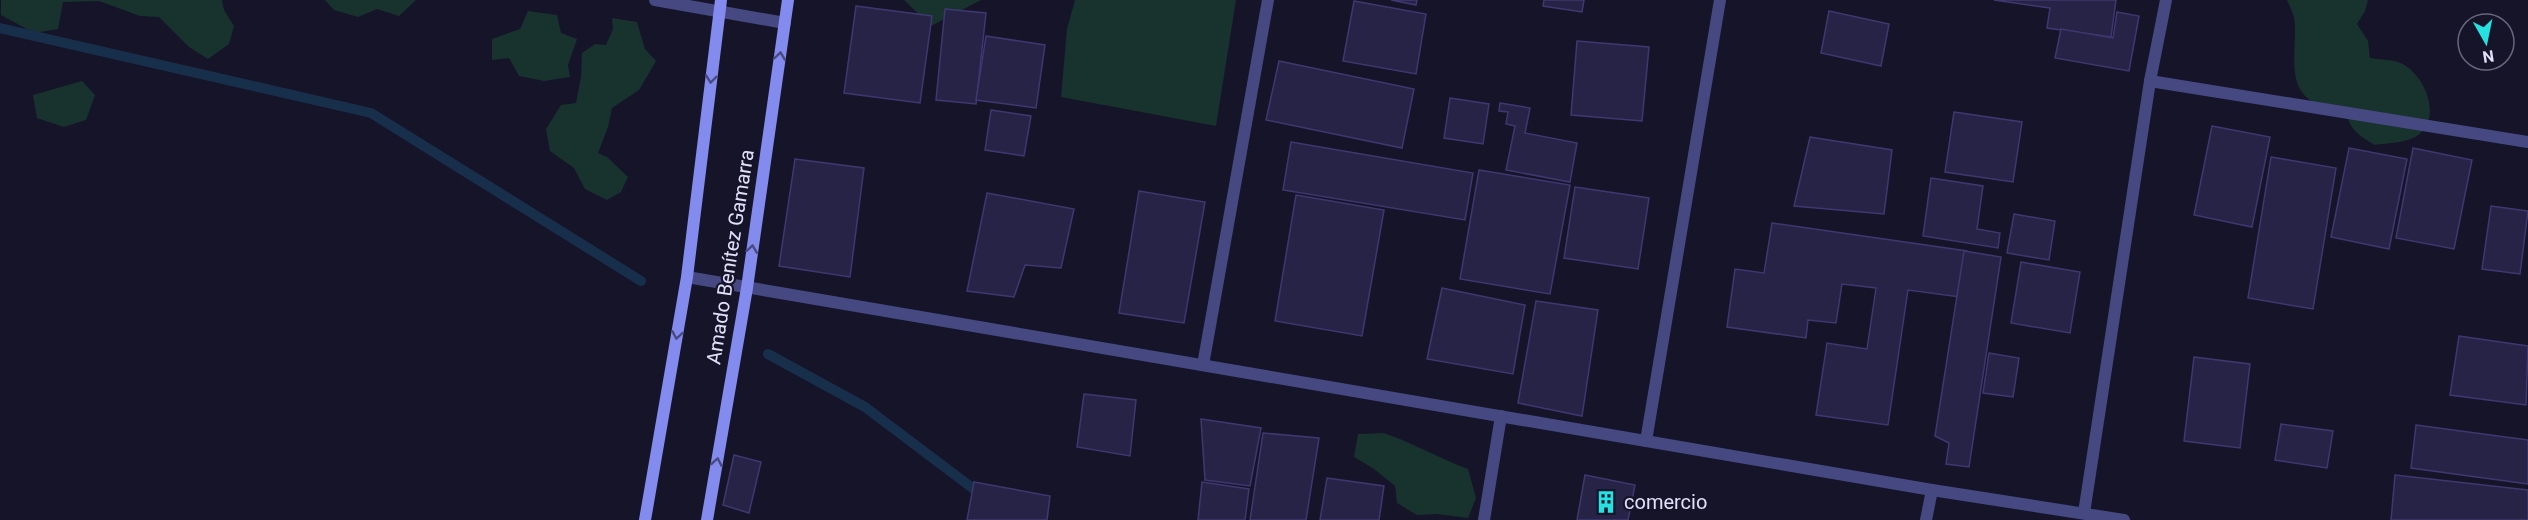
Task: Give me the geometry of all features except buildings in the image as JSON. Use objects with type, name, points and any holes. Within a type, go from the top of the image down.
[{"type":"main road","name":"Amado Benítez Gamarra","points":[[707,520],[747,288],[788,0]]},
{"type":"main road","name":"Amado Benítez Gamarra","points":[[645,520],[687,277],[720,5]]},
{"type":"street","points":[[655,0],[720,5],[785,23]]},
{"type":"street","points":[[1203,365],[1268,0]]},
{"type":"street","points":[[1646,441],[1720,0]]},
{"type":"street","points":[[2084,513],[2150,81],[2166,0]]},
{"type":"street","points":[[2150,81],[2528,142]]},
{"type":"street","points":[[687,277],[1932,490],[2124,520]]},
{"type":"street","points":[[1484,520],[1501,416]]},
{"type":"street","points":[[1926,520],[1932,490]]},
{"type":"green space","points":[[1,0],[222,0],[224,10],[234,26],[229,44],[208,59],[189,47],[159,17],[140,16],[99,1],[63,2],[58,29],[34,33],[1,15]]},
{"type":"green space","points":[[325,0],[416,0],[399,16],[377,9],[358,17],[334,10]]},
{"type":"green space","points":[[904,0],[981,0],[931,26]]},
{"type":"green space","points":[[1075,0],[1236,0],[1216,126],[1061,97],[1067,29]]},
{"type":"green space","points":[[2287,0],[2368,0],[2365,11],[2357,24],[2368,41],[2370,58],[2398,62],[2416,75],[2423,85],[2430,107],[2425,128],[2417,136],[2408,140],[2375,145],[2355,131],[2349,122],[2346,110],[2318,104],[2307,98],[2296,78],[2294,18]]},
{"type":"green space","points":[[528,11],[557,15],[561,33],[577,39],[568,65],[570,77],[544,81],[519,76],[509,58],[492,60],[492,39],[520,29]]},
{"type":"green space","points":[[612,18],[637,22],[645,49],[656,61],[639,90],[612,108],[608,127],[598,153],[607,157],[628,177],[621,192],[607,200],[585,189],[574,168],[550,151],[546,129],[561,105],[576,103],[581,77],[582,53],[595,44],[606,45],[613,29]]},
{"type":"green space","points":[[82,81],[95,95],[86,120],[64,127],[37,118],[33,95]]},
{"type":"green space","points":[[1384,433],[1468,469],[1476,498],[1468,518],[1437,514],[1417,515],[1397,503],[1395,486],[1354,457],[1358,434]]},
{"type":"waterway","points":[[0,28],[371,113],[641,281]]},
{"type":"waterway","points":[[768,354],[865,407],[983,496]]},
{"type":"place","name":"comercio","points":[[1606,502]]}]
